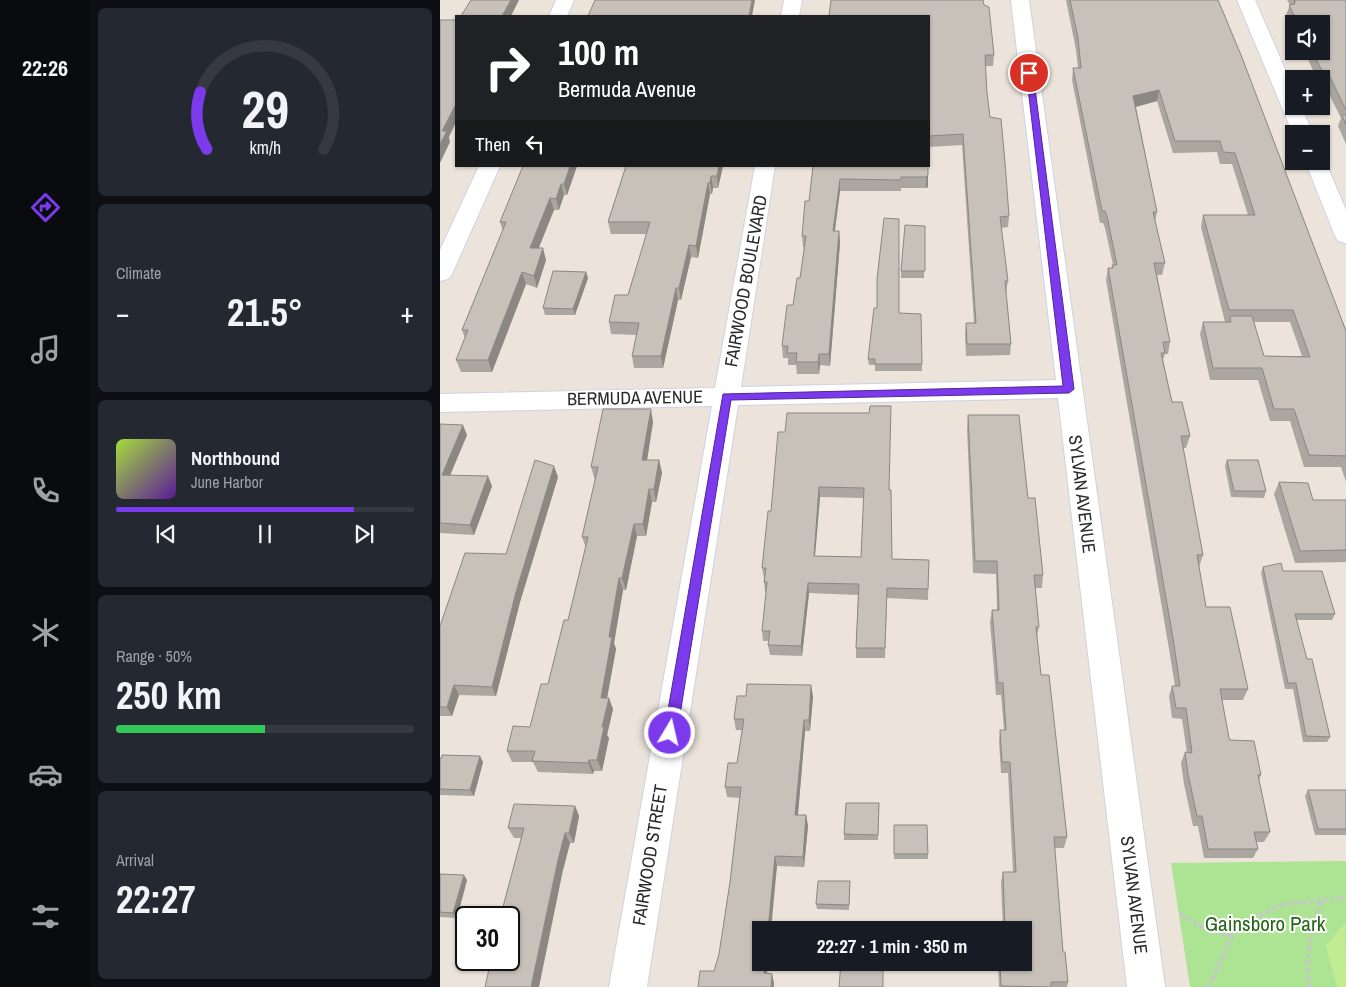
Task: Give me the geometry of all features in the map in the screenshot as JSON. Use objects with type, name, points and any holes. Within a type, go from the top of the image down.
[{"type":"street","points":[[558,15],[565,0]]},
{"type":"street","points":[[790,15],[793,0]]},
{"type":"street","name":"SYLVAN AVENUE","points":[[1020,0],[1146,987]]},
{"type":"street","points":[[1246,0],[1299,125]]},
{"type":"street","points":[[440,274],[490,167]]},
{"type":"street","name":"FAIRWOOD BOULEVARD","points":[[727,396],[765,167]]},
{"type":"street","points":[[1318,170],[1346,236]]},
{"type":"street","name":"BERMUDA AVENUE","points":[[440,403],[1069,389]]},
{"type":"street","name":"FAIRWOOD STREET","points":[[628,987],[727,396]]},
{"type":"path","points":[[1209,987],[1232,936],[1248,922],[1282,904],[1346,898]]},
{"type":"path","points":[[1310,987],[1306,952],[1321,900]]},
{"type":"path","points":[[1180,914],[1207,930],[1232,936]]},
{"type":"green space","name":"Gainsboro Park","points":[[1346,861],[1346,987],[1190,987],[1171,863]]},
{"type":"green space","points":[[1345,923],[1346,987],[1337,987],[1326,946]]},
{"type":"building","points":[[471,0],[511,0],[503,15],[462,15]]},
{"type":"building","points":[[595,0],[752,0],[749,15],[588,15]]},
{"type":"building","points":[[831,0],[983,0],[984,5],[989,7],[994,55],[985,55],[987,93],[990,117],[1001,119],[1009,216],[1000,217],[1008,281],[1005,281],[1011,344],[967,344],[966,323],[976,323],[963,134],[930,136],[930,15],[829,15]]},
{"type":"building","points":[[1070,0],[1218,0],[1241,55],[1346,331],[1346,456],[1309,455],[1294,409],[1274,409],[1262,368],[1213,368],[1203,322],[1231,322],[1230,316],[1252,316],[1264,356],[1310,357],[1293,310],[1229,310],[1203,215],[1255,215],[1235,153],[1223,152],[1220,141],[1175,141],[1159,90],[1133,96],[1157,212],[1153,212],[1165,263],[1154,263],[1170,342],[1163,342],[1165,353],[1161,353],[1172,402],[1182,402],[1190,436],[1181,436],[1203,555],[1197,555],[1206,607],[1230,607],[1248,689],[1220,689],[1230,740],[1254,741],[1261,775],[1258,775],[1270,832],[1254,832],[1258,849],[1208,849],[1202,816],[1197,816],[1185,752],[1192,753],[1186,708],[1176,708],[1172,686],[1180,686],[1173,638],[1108,268],[1113,268],[1112,265],[1117,265],[1107,216],[1105,211],[1102,211],[1073,68],[1081,68],[1078,38]]},
{"type":"building","points":[[1346,0],[1346,110],[1330,77],[1330,70],[1322,70],[1316,60],[1330,60],[1330,15],[1294,15],[1289,5],[1295,4],[1294,1]]},
{"type":"building","points":[[440,20],[455,20],[455,106],[442,131],[447,131],[440,144]]},
{"type":"building","points":[[1342,115],[1346,115],[1346,125]]},
{"type":"building","points":[[523,167],[570,167],[556,199],[550,198],[530,248],[543,248],[534,276],[522,272],[488,360],[456,360],[468,330],[462,330],[506,222],[500,222]]},
{"type":"building","points":[[626,167],[719,167],[717,176],[711,176],[710,183],[708,183],[696,246],[689,245],[679,288],[676,288],[661,356],[632,356],[639,323],[609,322],[615,295],[628,295],[650,222],[608,222]]},
{"type":"building","points":[[813,167],[928,167],[928,175],[926,177],[901,177],[901,180],[840,179],[833,231],[839,231],[829,354],[819,354],[818,362],[796,362],[797,353],[787,353],[788,346],[782,346],[787,305],[793,305],[797,278],[800,278],[806,236],[802,236],[805,201],[809,201]]},
{"type":"building","points":[[884,218],[899,219],[899,313],[921,314],[922,364],[875,364],[875,359],[868,359],[874,308],[877,308],[877,279]]},
{"type":"building","points":[[905,225],[925,226],[925,271],[901,271]]},
{"type":"building","points":[[553,271],[586,272],[573,309],[543,308]]},
{"type":"building","points":[[870,406],[891,406],[889,490],[891,490],[892,559],[929,560],[928,589],[887,588],[885,648],[856,648],[859,584],[808,583],[801,646],[768,645],[770,631],[762,631],[767,582],[764,582],[766,568],[762,568],[768,511],[771,511],[778,432],[785,432],[787,413],[869,413]],"holes":[[[819,487],[864,488],[861,557],[814,556]]]},
{"type":"building","points":[[603,409],[651,409],[642,460],[659,460],[654,489],[649,489],[643,524],[634,524],[622,578],[619,578],[609,637],[612,637],[601,698],[609,698],[597,760],[589,760],[588,763],[532,761],[535,751],[507,751],[513,726],[530,727],[541,684],[548,684],[564,620],[568,620],[588,537],[582,537],[598,467],[591,467]]},
{"type":"building","points":[[968,415],[1019,415],[1028,498],[1035,498],[1043,575],[1034,575],[1039,627],[1036,627],[1041,675],[1049,675],[1067,837],[1054,837],[1063,952],[1065,952],[1068,982],[1051,982],[1051,987],[1001,986],[1000,971],[1032,971],[1032,921],[1005,921],[1003,872],[1016,872],[1010,762],[1002,762],[1000,730],[1006,730],[1003,683],[998,683],[992,610],[999,610],[997,561],[975,561]]},
{"type":"building","points":[[440,424],[463,425],[442,475],[488,476],[470,525],[440,523]]},
{"type":"building","points":[[535,460],[554,466],[516,592],[492,687],[454,685],[447,707],[440,707],[440,626],[465,553],[506,554]]},
{"type":"building","points":[[1227,460],[1258,460],[1266,491],[1234,491]]},
{"type":"building","points":[[1279,482],[1308,483],[1313,500],[1346,500],[1346,550],[1300,551]]},
{"type":"building","points":[[1281,563],[1283,571],[1322,571],[1335,614],[1295,614],[1307,659],[1312,659],[1330,737],[1306,736],[1296,683],[1288,683],[1263,567]]},
{"type":"building","points":[[747,684],[811,685],[809,720],[804,720],[795,815],[806,815],[803,857],[775,856],[769,921],[752,921],[752,971],[764,971],[764,973],[772,974],[771,987],[698,987],[700,971],[714,971],[719,954],[730,882],[741,787],[725,787],[728,763],[737,763],[744,719],[734,719],[737,696],[746,696]]},
{"type":"building","points":[[442,755],[480,756],[470,790],[440,789],[440,758],[442,758]]},
{"type":"building","points":[[1308,790],[1346,790],[1346,829],[1318,829]]},
{"type":"building","points":[[846,803],[879,803],[878,835],[844,834]]},
{"type":"building","points":[[514,804],[575,806],[569,833],[565,833],[558,860],[531,987],[485,987],[489,971],[520,971],[520,906],[503,906],[524,828],[508,828]]},
{"type":"building","points":[[894,825],[927,825],[928,854],[894,854]]},
{"type":"building","points":[[440,874],[464,875],[453,913],[440,912]]},
{"type":"building","points":[[818,881],[850,881],[849,905],[816,904]]},
{"type":"building","points":[[840,971],[883,971],[883,987],[839,987]]},
{"type":"route","points":[[670,733],[727,396],[1069,389],[1029,73]]}]
